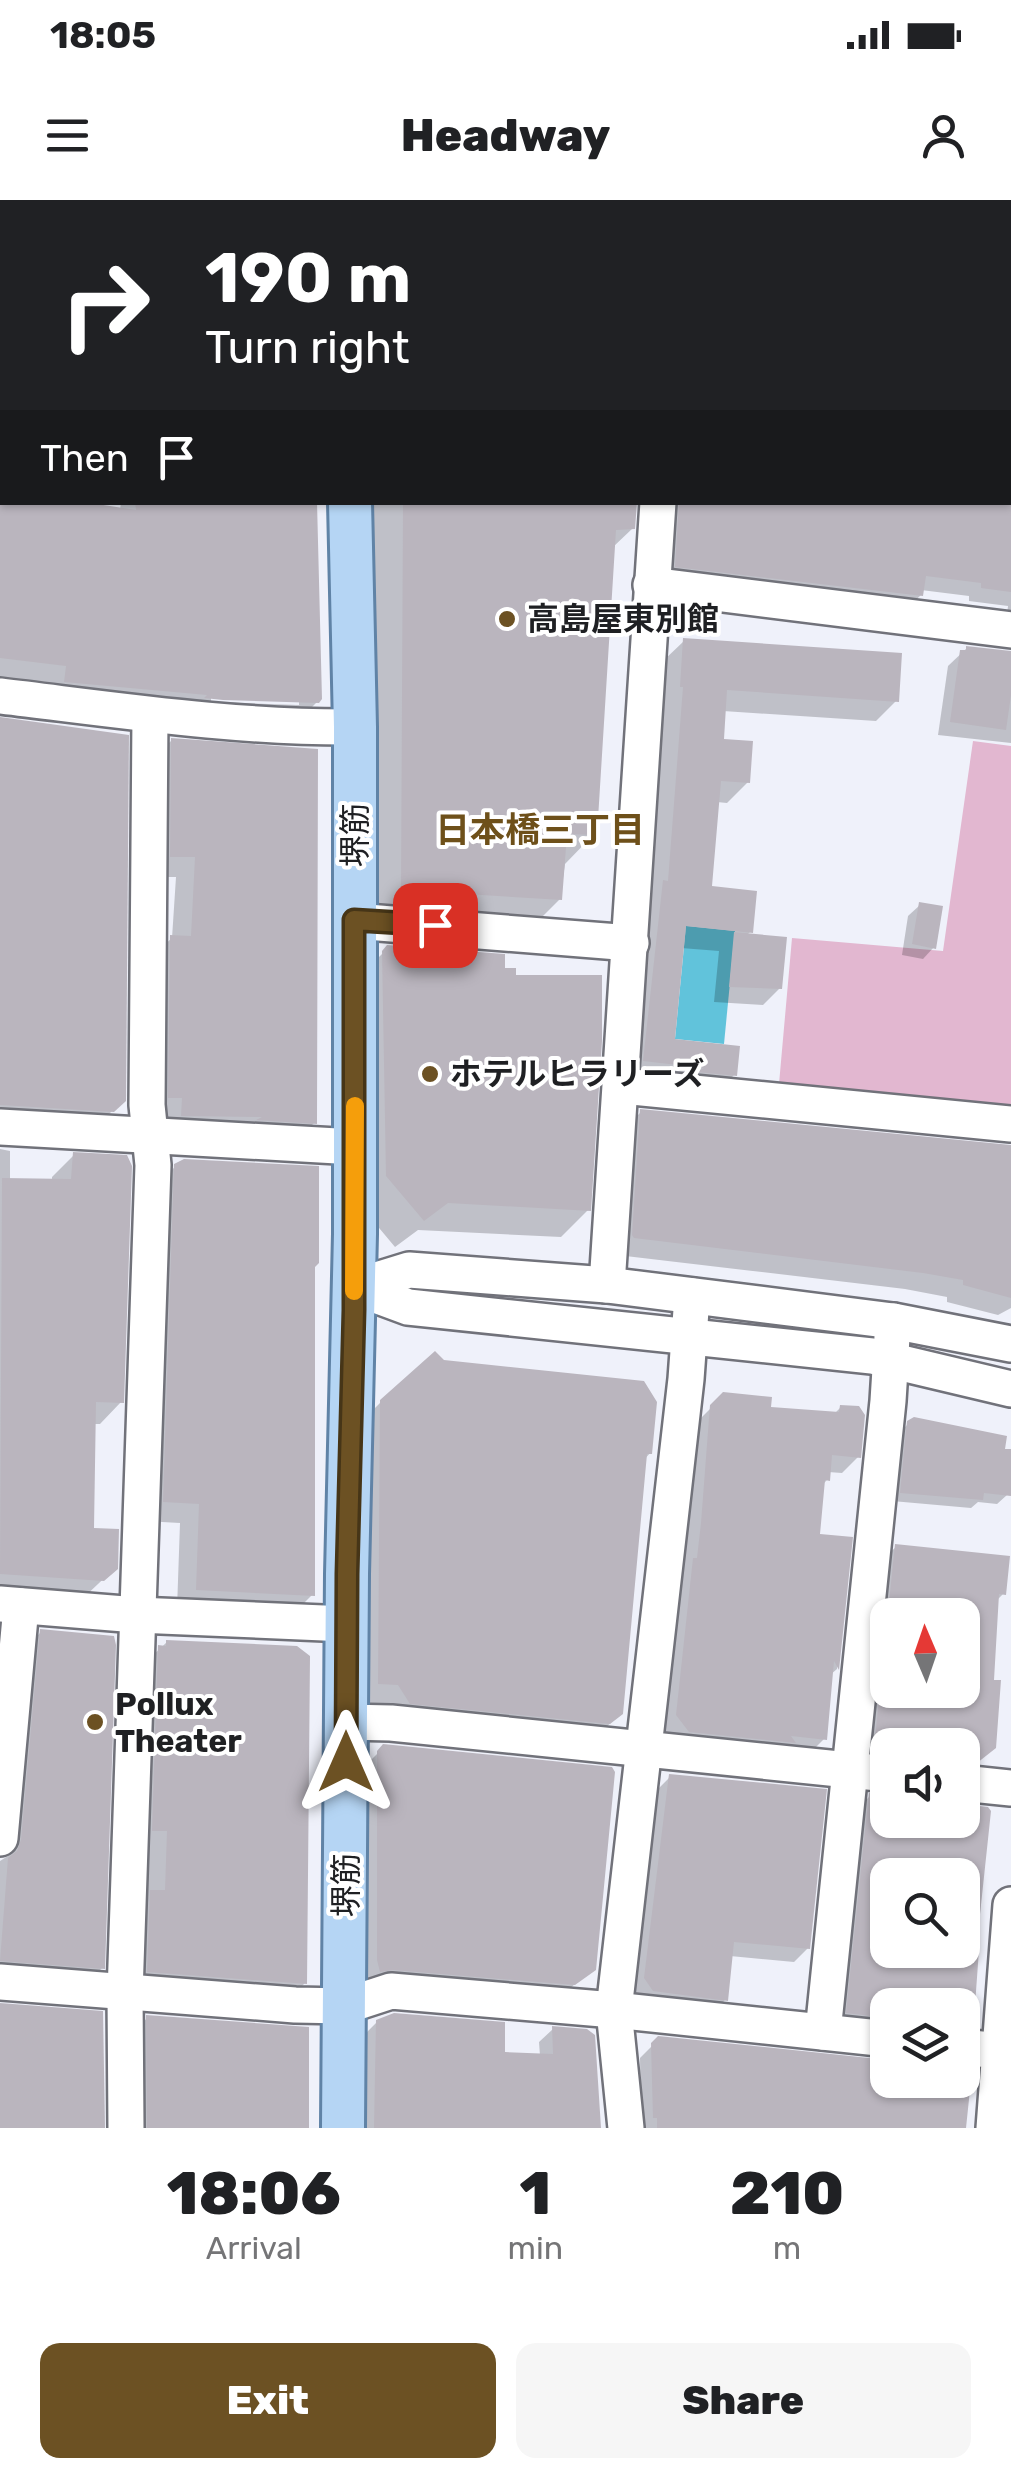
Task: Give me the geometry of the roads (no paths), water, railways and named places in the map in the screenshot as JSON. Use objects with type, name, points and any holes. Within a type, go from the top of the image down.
[{"type":"main road","name":"堺筋","points":[[343,2128],[355,1147],[355,728],[350,505]]},
{"type":"street","points":[[607,1286],[658,505]]},
{"type":"street","points":[[651,585],[1011,630]]},
{"type":"street","points":[[0,696],[150,715],[355,728]]},
{"type":"street","points":[[126,2128],[125,1994],[153,1166],[146,1105],[150,715]]},
{"type":"street","points":[[354,920],[630,943]]},
{"type":"street","points":[[622,1086],[1011,1124]]},
{"type":"street","points":[[0,1127],[355,1147]]},
{"type":"street","points":[[354,1287],[409,1270],[607,1286],[893,1321],[1011,1344]]},
{"type":"street","points":[[354,1287],[408,1307],[890,1361],[1011,1390]]},
{"type":"street","points":[[626,2128],[614,2010],[692,1296]]},
{"type":"street","points":[[823,2032],[893,1321]]},
{"type":"street","points":[[0,1838],[10,1605],[347,1624]]},
{"type":"street","points":[[346,1722],[870,1772]]},
{"type":"street","points":[[980,1784],[1011,1788]]},
{"type":"street","points":[[1000,2109],[1000,2051],[1011,1904]]},
{"type":"street","points":[[0,1982],[125,1994],[345,2006],[391,1990],[870,2037]]},
{"type":"street","points":[[980,2049],[1000,2051]]},
{"type":"water","points":[[686,926],[735,931],[724,1044],[675,1039]]},
{"type":"place","name":"高島屋東別館","points":[[507,619]]},
{"type":"place","name":"ホテルヒラリーズ","points":[[430,1074]]},
{"type":"place","name":"Pollux Theater","points":[[95,1722]]},
{"type":"district","name":"日本橋三丁目","points":[[540,830]]}]
